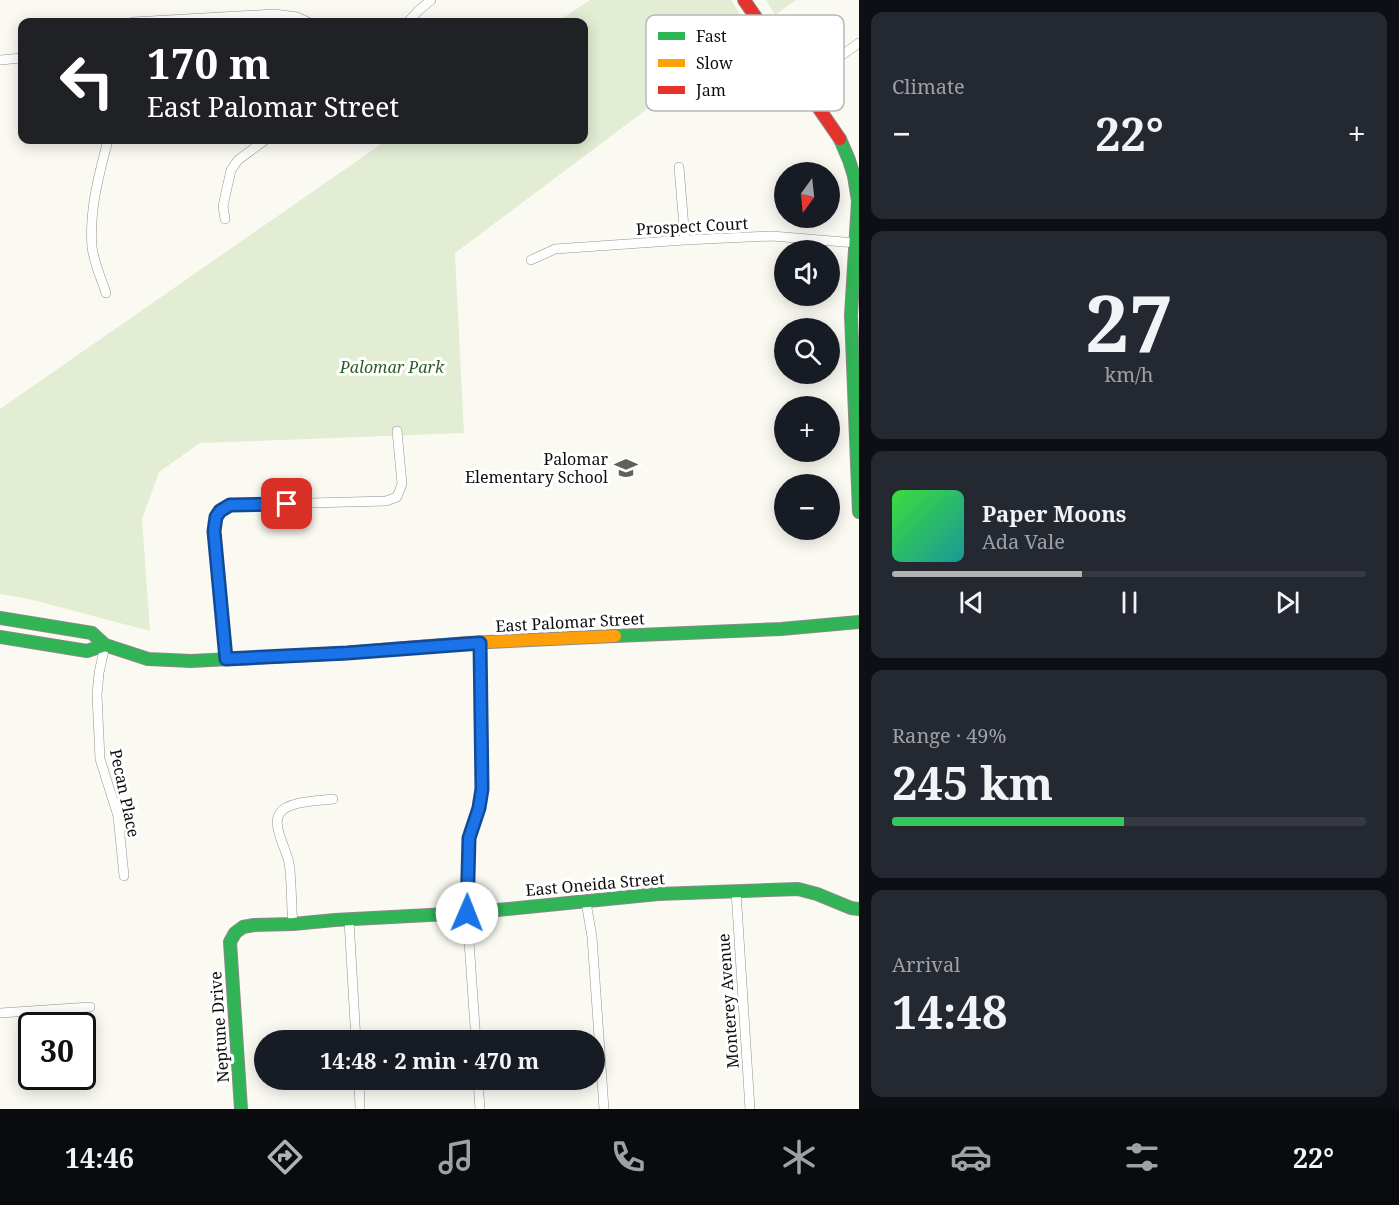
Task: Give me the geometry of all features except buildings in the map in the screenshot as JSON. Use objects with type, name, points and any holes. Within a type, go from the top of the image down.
[{"type":"street","points":[[412,18],[431,0]]},
{"type":"street","points":[[744,0],[754,15]]},
{"type":"street","points":[[204,18],[274,14],[299,18]]},
{"type":"street","points":[[844,54],[859,43]]},
{"type":"street","points":[[0,60],[18,58]]},
{"type":"street","points":[[821,111],[842,143],[854,176],[858,201],[851,315],[859,512]]},
{"type":"street","points":[[106,293],[92,248],[92,222],[95,196],[107,144]]},
{"type":"street","points":[[225,219],[223,206],[231,170],[238,160],[259,144]]},
{"type":"street","points":[[679,167],[686,240]]},
{"type":"street","name":"Prospect Court","points":[[531,260],[555,249],[686,240],[772,236],[856,243]]},
{"type":"street","points":[[226,659],[214,531],[216,517],[220,511],[230,505],[386,501],[397,497],[402,484],[397,431]]},
{"type":"street","name":"East Palomar Street","points":[[0,618],[92,633],[105,645],[148,659],[191,661],[480,643],[781,629],[859,621]]},
{"type":"street","name":"East Palomar Street","points":[[0,637],[87,651],[105,645]]},
{"type":"street","points":[[475,1030],[467,913],[469,838],[479,808],[482,789],[480,643]]},
{"type":"street","name":"Pecan Place","points":[[105,645],[97,695],[100,759],[118,816],[124,876]]},
{"type":"street","points":[[292,924],[289,862],[277,819],[280,812],[290,805],[333,799]]},
{"type":"street","name":"East Oneida Street","points":[[230,942],[235,933],[243,927],[254,925],[467,913],[658,894],[798,889],[859,909]]},
{"type":"street","name":"Monterey Avenue","points":[[736,891],[750,1109]]},
{"type":"street","points":[[586,902],[592,937],[604,1109]]},
{"type":"street","points":[[349,920],[355,1030]]},
{"type":"street","name":"Neptune Drive","points":[[230,942],[241,1109]]},
{"type":"street","points":[[0,1013],[90,1007]]},
{"type":"street","points":[[359,1090],[360,1109]]},
{"type":"street","points":[[479,1090],[480,1109]]},
{"type":"green space","name":"Palomar Park","points":[[590,0],[731,0],[741,15],[646,15],[646,110],[455,253],[464,433],[200,443],[159,472],[142,519],[150,631],[29,599],[0,594],[0,409],[381,144],[588,144],[588,18],[563,18]]},
{"type":"green space","points":[[766,0],[796,0],[775,15]]},
{"type":"traffic: fast","points":[[840,139],[854,176],[858,201],[851,315],[859,512]]},
{"type":"traffic: fast","points":[[0,618],[92,633],[105,645],[148,659],[191,661],[392,649]]},
{"type":"traffic: fast","points":[[615,636],[781,629],[859,622]]},
{"type":"traffic: fast","points":[[0,637],[87,651],[105,645]]},
{"type":"traffic: fast","points":[[241,1109],[230,942],[235,933],[243,927],[467,913],[658,894],[798,889],[859,909]]},
{"type":"traffic: slow","points":[[392,649],[615,636]]},
{"type":"traffic: jam","points":[[744,0],[754,15]]},
{"type":"traffic: jam","points":[[821,111],[840,139]]},
{"type":"place","name":"Palomar Elementary School","points":[[626,468]]},
{"type":"route","points":[[287,504],[230,505],[220,511],[216,517],[214,531],[226,659],[480,643],[482,789],[479,808],[469,838],[467,913]]}]
